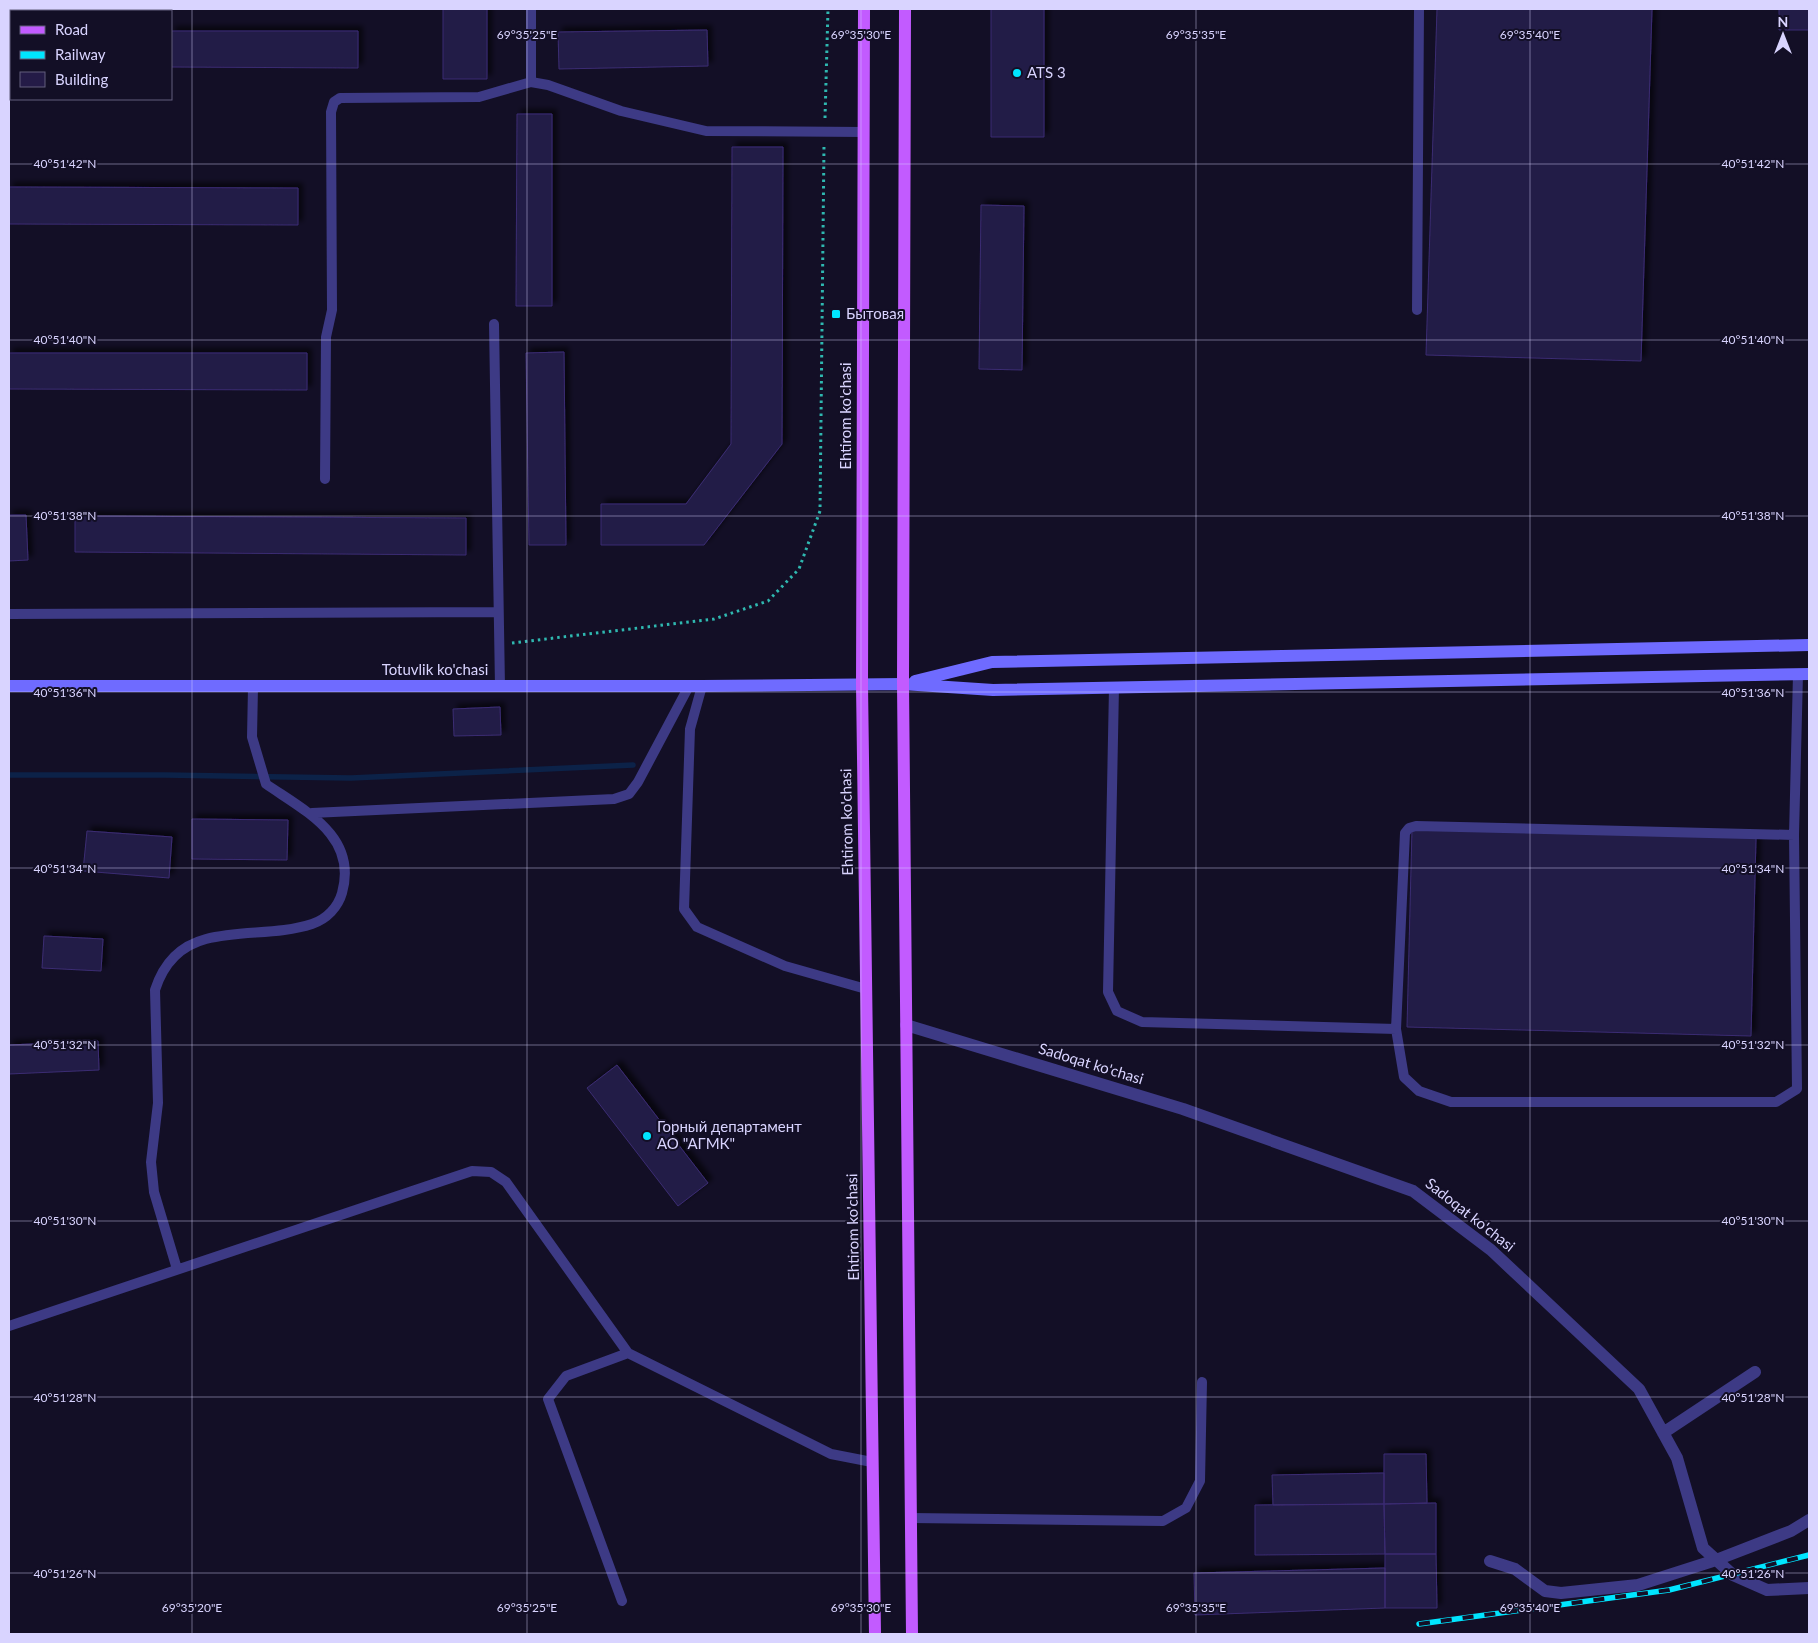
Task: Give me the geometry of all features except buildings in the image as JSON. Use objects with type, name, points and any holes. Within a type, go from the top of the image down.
[{"type":"main road","name":"Ehtirom ko'chasi","points":[[864,9],[862,685],[875,1634]]},
{"type":"main road","points":[[905,9],[902,684],[912,1634]]},
{"type":"main road","points":[[902,684],[992,662],[1809,645]]},
{"type":"main road","points":[[902,684],[993,690],[1804,674]]},
{"type":"main road","name":"Totuvlik ko'chasi","points":[[9,686],[702,686],[902,684]]},
{"type":"street","name":"Sadoqat ko'chasi","points":[[906,1025],[1183,1109],[1413,1191],[1491,1250],[1638,1389],[1677,1458],[1703,1548],[1734,1575],[1767,1590],[1809,1588]]},
{"type":"street","points":[[1663,1433],[1755,1372]]},
{"type":"street","points":[[1490,1561],[1515,1569],[1545,1591],[1561,1593],[1638,1585],[1716,1560],[1791,1531],[1809,1520]]},
{"type":"lane","points":[[531,9],[531,82]]},
{"type":"lane","points":[[1417,310],[1419,9]]},
{"type":"lane","points":[[326,479],[326,337],[332,310],[332,112],[334,102],[340,98],[479,97],[531,82],[548,85],[620,111],[706,131],[864,132]]},
{"type":"lane","points":[[494,324],[500,686]]},
{"type":"lane","points":[[9,614],[498,612]]},
{"type":"lane","points":[[1794,835],[1416,826],[1409,828],[1405,833],[1396,1029],[1404,1077],[1419,1091],[1451,1102],[1776,1102],[1797,1089],[1794,835],[1804,674]]},
{"type":"lane","points":[[312,813],[614,799],[629,794],[638,782],[689,686]]},
{"type":"lane","points":[[702,686],[690,729],[684,909],[697,927],[785,966],[866,990]]},
{"type":"lane","points":[[177,1269],[154,1192],[151,1162],[158,1103],[155,990],[161,972],[177,954],[206,939],[282,931],[313,924],[331,913],[340,899],[346,881],[343,856],[333,836],[312,813],[266,784],[252,737],[253,687]]},
{"type":"lane","points":[[1114,687],[1108,992],[1117,1011],[1142,1022],[1396,1029]]},
{"type":"lane","points":[[9,1326],[472,1171],[491,1172],[506,1182],[628,1353],[831,1454],[872,1462]]},
{"type":"lane","points":[[622,1601],[548,1399],[566,1376],[628,1353]]},
{"type":"lane","points":[[910,1518],[1163,1521],[1186,1508],[1200,1481],[1202,1382]]},
{"type":"path","points":[[499,645],[714,619],[768,601],[800,569],[820,511],[824,132],[828,9]]},
{"type":"waterway","points":[[9,775],[351,778],[633,765]]},
{"type":"railway","points":[[1419,1624],[1669,1590],[1809,1555]]},
{"type":"place","name":"ATS 3","points":[[1017,73]]},
{"type":"place","name":"Бытовая","points":[[836,314]]},
{"type":"place","name":"Горный департамент АО \"АГМК\"","points":[[647,1136]]}]
